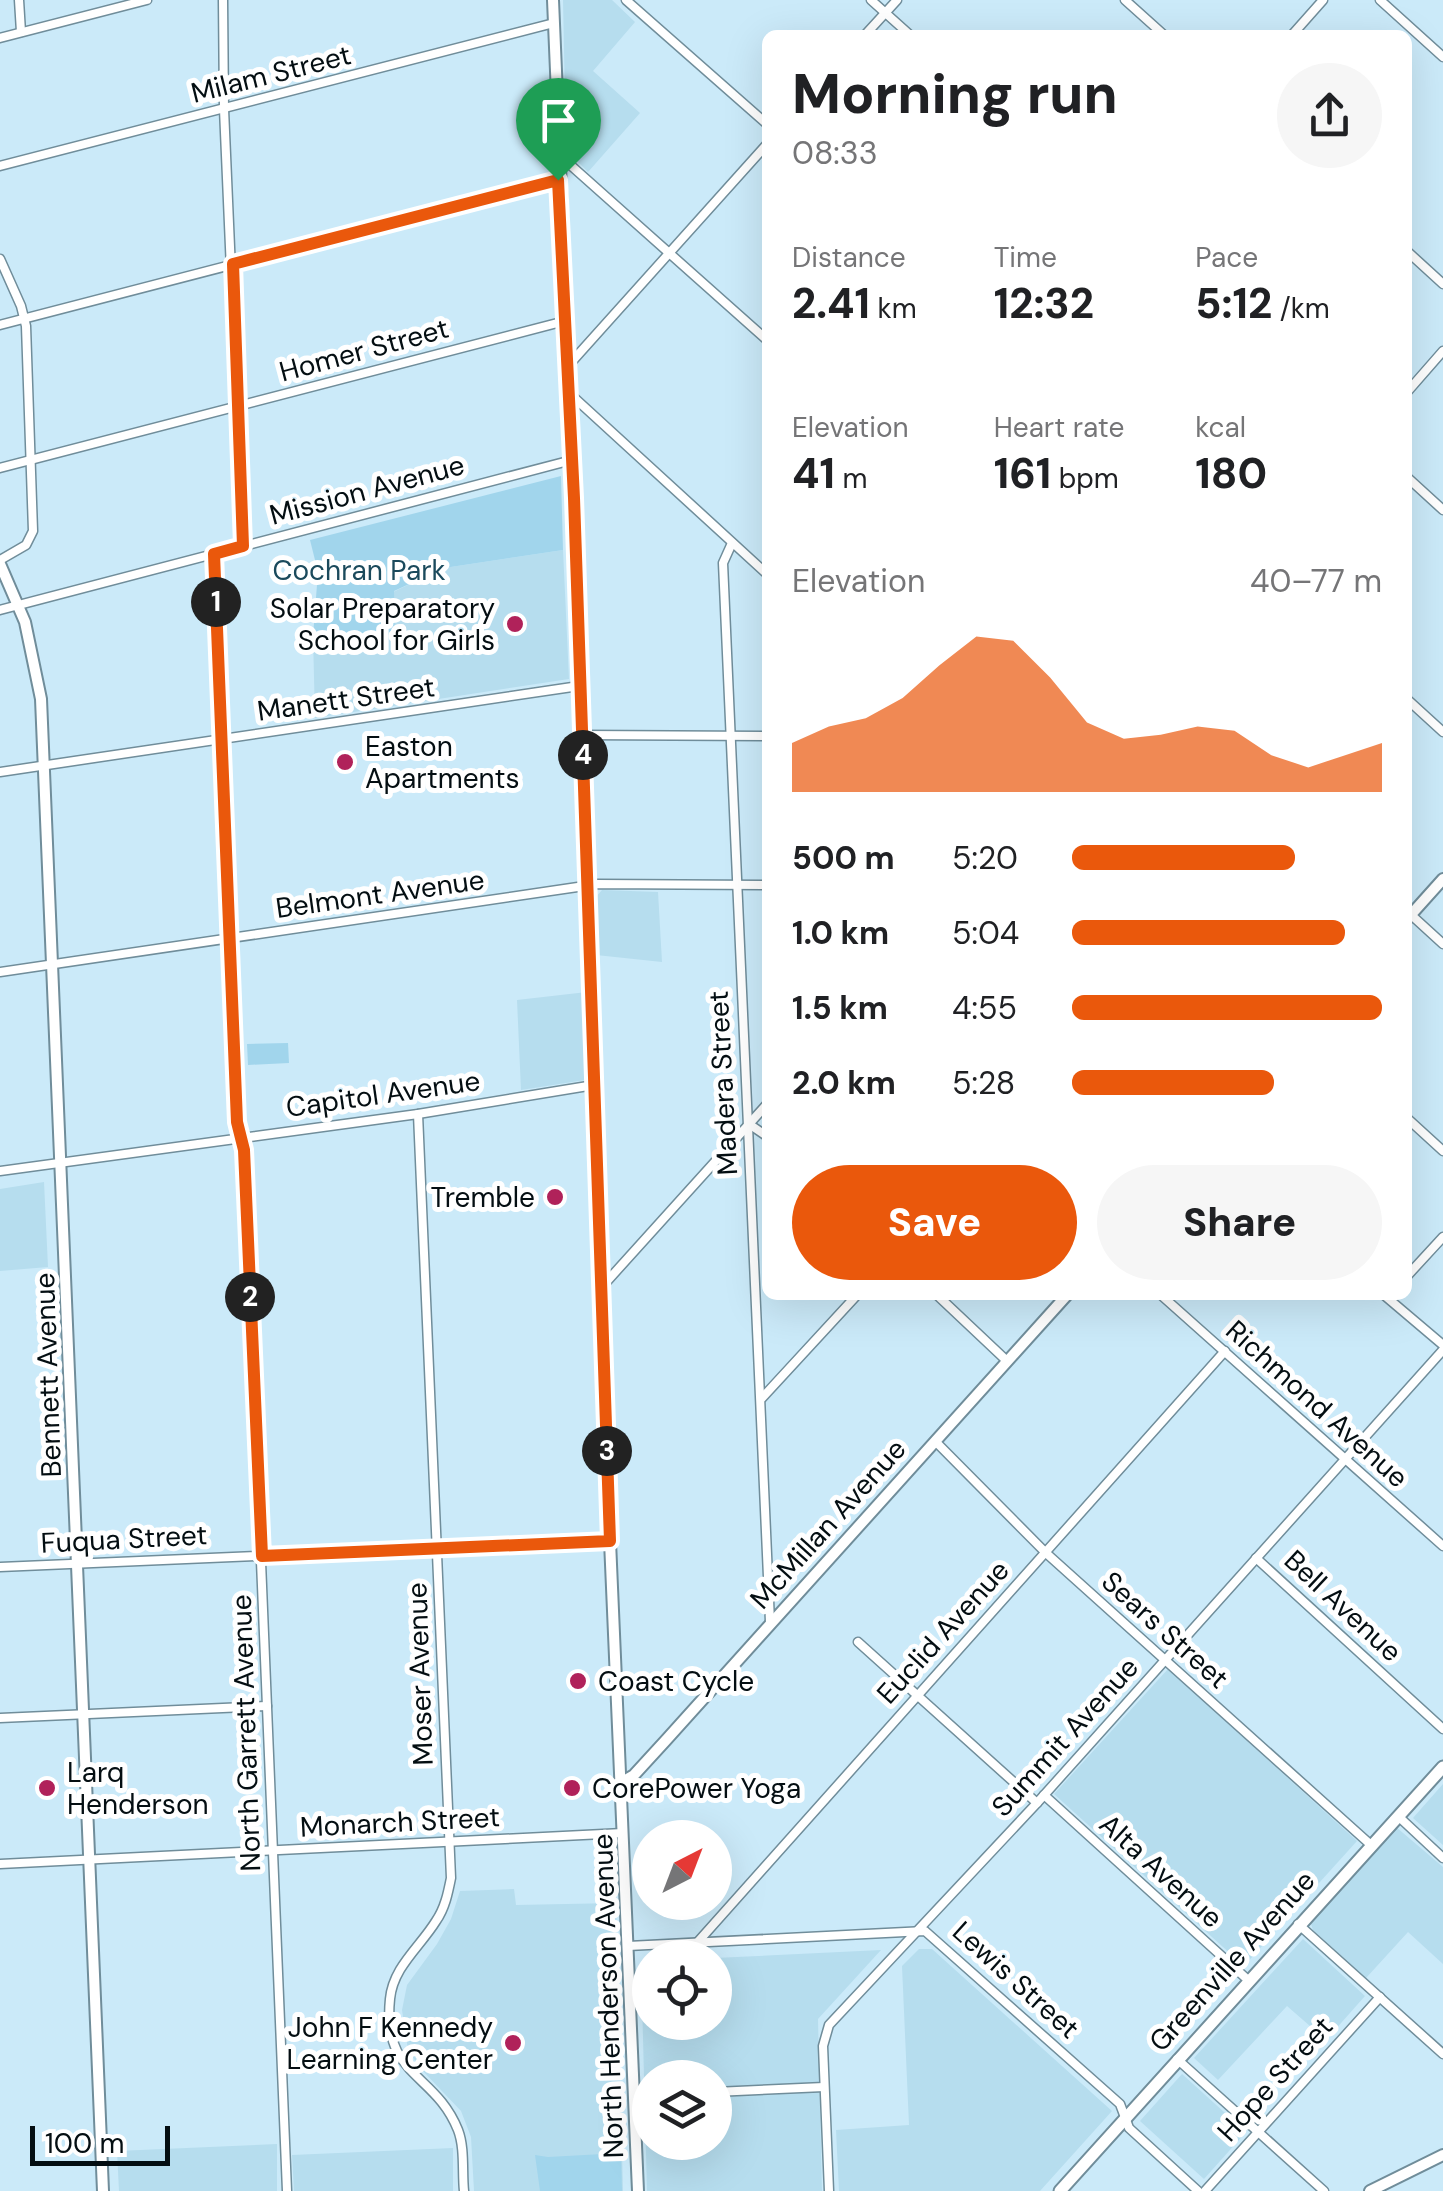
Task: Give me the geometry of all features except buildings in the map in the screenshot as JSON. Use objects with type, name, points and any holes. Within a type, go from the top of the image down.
[{"type":"main road","name":"Greenville Avenue","points":[[1060,2191],[1443,1767]]},
{"type":"street","points":[[19,0],[21,32]]},
{"type":"street","points":[[0,38],[148,0]]},
{"type":"street","points":[[223,0],[243,546]]},
{"type":"street","name":"North Henderson Avenue","points":[[553,0],[633,2060]]},
{"type":"street","points":[[626,0],[762,121]]},
{"type":"street","points":[[871,0],[904,30]]},
{"type":"street","points":[[870,30],[897,0]]},
{"type":"street","points":[[1125,0],[1158,30]]},
{"type":"street","points":[[1296,30],[1323,0]]},
{"type":"street","points":[[1380,0],[1443,57]]},
{"type":"street","name":"Milam Street","points":[[0,166],[554,23]]},
{"type":"street","points":[[567,368],[762,150]]},
{"type":"street","points":[[558,154],[762,335]]},
{"type":"street","points":[[0,325],[558,180]]},
{"type":"street","points":[[1412,256],[1443,284]]},
{"type":"street","points":[[0,259],[25,318],[32,459],[31,539],[0,562]]},
{"type":"street","name":"Homer Street","points":[[0,468],[565,321]]},
{"type":"street","points":[[1412,386],[1443,351]]},
{"type":"street","points":[[568,392],[762,570]]},
{"type":"street","name":"Mission Avenue","points":[[0,610],[572,460]]},
{"type":"street","points":[[1412,482],[1443,510]]},
{"type":"street","name":"Madera Street","points":[[732,543],[723,563],[770,1622]]},
{"type":"street","name":"North Garrett Avenue","points":[[214,554],[237,1122],[241,1138],[262,1556],[286,2191]]},
{"type":"street","name":"Bennett Avenue","points":[[0,562],[19,606],[36,668],[45,766],[50,966],[65,1238],[104,2191]]},
{"type":"street","name":"Manett Street","points":[[0,772],[580,686]]},
{"type":"street","points":[[1412,704],[1443,732]]},
{"type":"street","points":[[583,734],[762,736]]},
{"type":"street","points":[[1412,911],[1443,879]]},
{"type":"street","name":"Belmont Avenue","points":[[0,972],[586,887],[644,883],[762,884]]},
{"type":"street","points":[[1412,918],[1443,944]]},
{"type":"street","name":"Capitol Avenue","points":[[0,1172],[418,1114],[594,1084]]},
{"type":"street","points":[[600,1289],[762,1109]]},
{"type":"street","name":"Moser Avenue","points":[[418,1114],[451,1878],[448,1897],[437,1920],[398,1971],[390,1993],[388,2028],[390,2042],[400,2059],[446,2108],[457,2127],[464,2191]]},
{"type":"street","points":[[1412,1123],[1443,1151]]},
{"type":"street","points":[[748,1124],[762,1133]]},
{"type":"street","points":[[1412,1271],[1443,1236]]},
{"type":"street","points":[[762,1398],[852,1300]]},
{"type":"street","points":[[942,1300],[1007,1361]]},
{"type":"street","name":"McMillan Avenue","points":[[622,1782],[634,1776],[1062,1300]]},
{"type":"street","name":"Richmond Avenue","points":[[1168,1300],[1443,1546]]},
{"type":"street","points":[[1391,1300],[1443,1347]]},
{"type":"street","name":"Summit Avenue","points":[[829,2191],[822,2046],[829,2025],[1044,1795],[1443,1347]]},
{"type":"street","name":"Euclid Avenue","points":[[700,1940],[1225,1352]]},
{"type":"street","name":"Sears Street","points":[[935,1441],[1046,1553],[1371,1845]]},
{"type":"street","name":"Fuqua Street","points":[[0,1567],[610,1541]]},
{"type":"street","name":"Bell Avenue","points":[[1256,1558],[1443,1729]]},
{"type":"street","points":[[858,1642],[1036,1803]]},
{"type":"street","points":[[0,1718],[267,1706]]},
{"type":"street","name":"Alta Avenue","points":[[1044,1795],[1248,1980]]},
{"type":"street","points":[[1398,1816],[1443,1858]]},
{"type":"street","name":"Monarch Street","points":[[0,1864],[623,1833]]},
{"type":"street","points":[[1298,1924],[1443,2054]]},
{"type":"street","name":"Lewis Street","points":[[732,1942],[925,1932],[1120,2104],[1130,2128],[1202,2191]]},
{"type":"street","name":"Lewis Street","points":[[628,1946],[632,1946]]},
{"type":"street","name":"Hope Street","points":[[1202,2191],[1380,1997]]},
{"type":"street","points":[[1177,2059],[1324,2191]]},
{"type":"street","points":[[732,2091],[824,2087]]},
{"type":"street","points":[[1370,2191],[1389,2187],[1439,2157],[1443,2168]]},
{"type":"street","name":"North Henderson Avenue","points":[[637,2160],[638,2191]]},
{"type":"shaded area","points":[[563,0],[612,0],[635,22],[593,71],[640,113],[588,172],[566,150]]},
{"type":"shaded area","points":[[563,550],[569,679],[315,718],[313,636],[395,635],[393,592],[444,568]]},
{"type":"shaded area","points":[[602,890],[658,892],[662,962],[596,955],[596,897]]},
{"type":"shaded area","points":[[587,992],[585,1080],[521,1090],[517,1000]]},
{"type":"shaded area","points":[[44,1182],[48,1267],[0,1271],[0,1189]]},
{"type":"shaded area","points":[[1168,1669],[1357,1841],[1244,1966],[1054,1794]]},
{"type":"shaded area","points":[[1443,1784],[1443,1845],[1413,1818]]},
{"type":"shaded area","points":[[1396,1827],[1443,1867],[1443,1964],[1408,1932],[1366,1978],[1313,1930],[1310,1921]]},
{"type":"shaded area","name":"John F Kennedy Learning Center","points":[[514,1889],[516,1905],[616,1903],[623,2191],[474,2191],[471,2137],[461,2111],[408,2050],[402,2010],[407,1985],[437,1944],[460,1891]]},
{"type":"shaded area","points":[[1303,1939],[1365,1996],[1326,2040],[1287,2006],[1218,2080],[1194,2058]]},
{"type":"shaded area","points":[[919,1949],[932,1949],[1112,2111],[1040,2191],[839,2191],[836,2130],[909,2125],[902,1966]]},
{"type":"shaded area","points":[[881,1950],[818,2019],[822,2191],[647,2191],[646,2160],[732,2160],[732,2060],[644,2060],[643,2040],[732,2040],[732,1957]]},
{"type":"shaded area","points":[[1182,2074],[1246,2132],[1204,2179],[1140,2121]]},
{"type":"shaded area","points":[[277,2144],[277,2191],[119,2191],[117,2151]]},
{"type":"shaded area","points":[[453,2148],[453,2191],[294,2191],[292,2155]]},
{"type":"green space","name":"Cochran Park","points":[[561,476],[563,550],[444,568],[394,591],[395,635],[313,636],[318,572],[310,540]]},
{"type":"green space","points":[[288,1043],[289,1063],[248,1065],[247,1044]]},
{"type":"green space","points":[[621,2153],[622,2191],[540,2191],[535,2155]]},
{"type":"place","name":"Solar Preparatory School for Girls","points":[[515,624]]},
{"type":"place","name":"Easton Apartments","points":[[345,762]]},
{"type":"place","name":"Tremble","points":[[555,1197]]},
{"type":"place","name":"Coast Cycle","points":[[578,1681]]},
{"type":"place","name":"Larq Henderson","points":[[47,1788]]},
{"type":"place","name":"CorePower Yoga","points":[[572,1788]]},
{"type":"place","name":"John F Kennedy Learning Center","points":[[513,2043]]},
{"type":"route","points":[[558,180],[574,498],[610,1541],[262,1556],[244,1150],[237,1122],[214,554],[243,546],[233,264],[558,180]]}]
